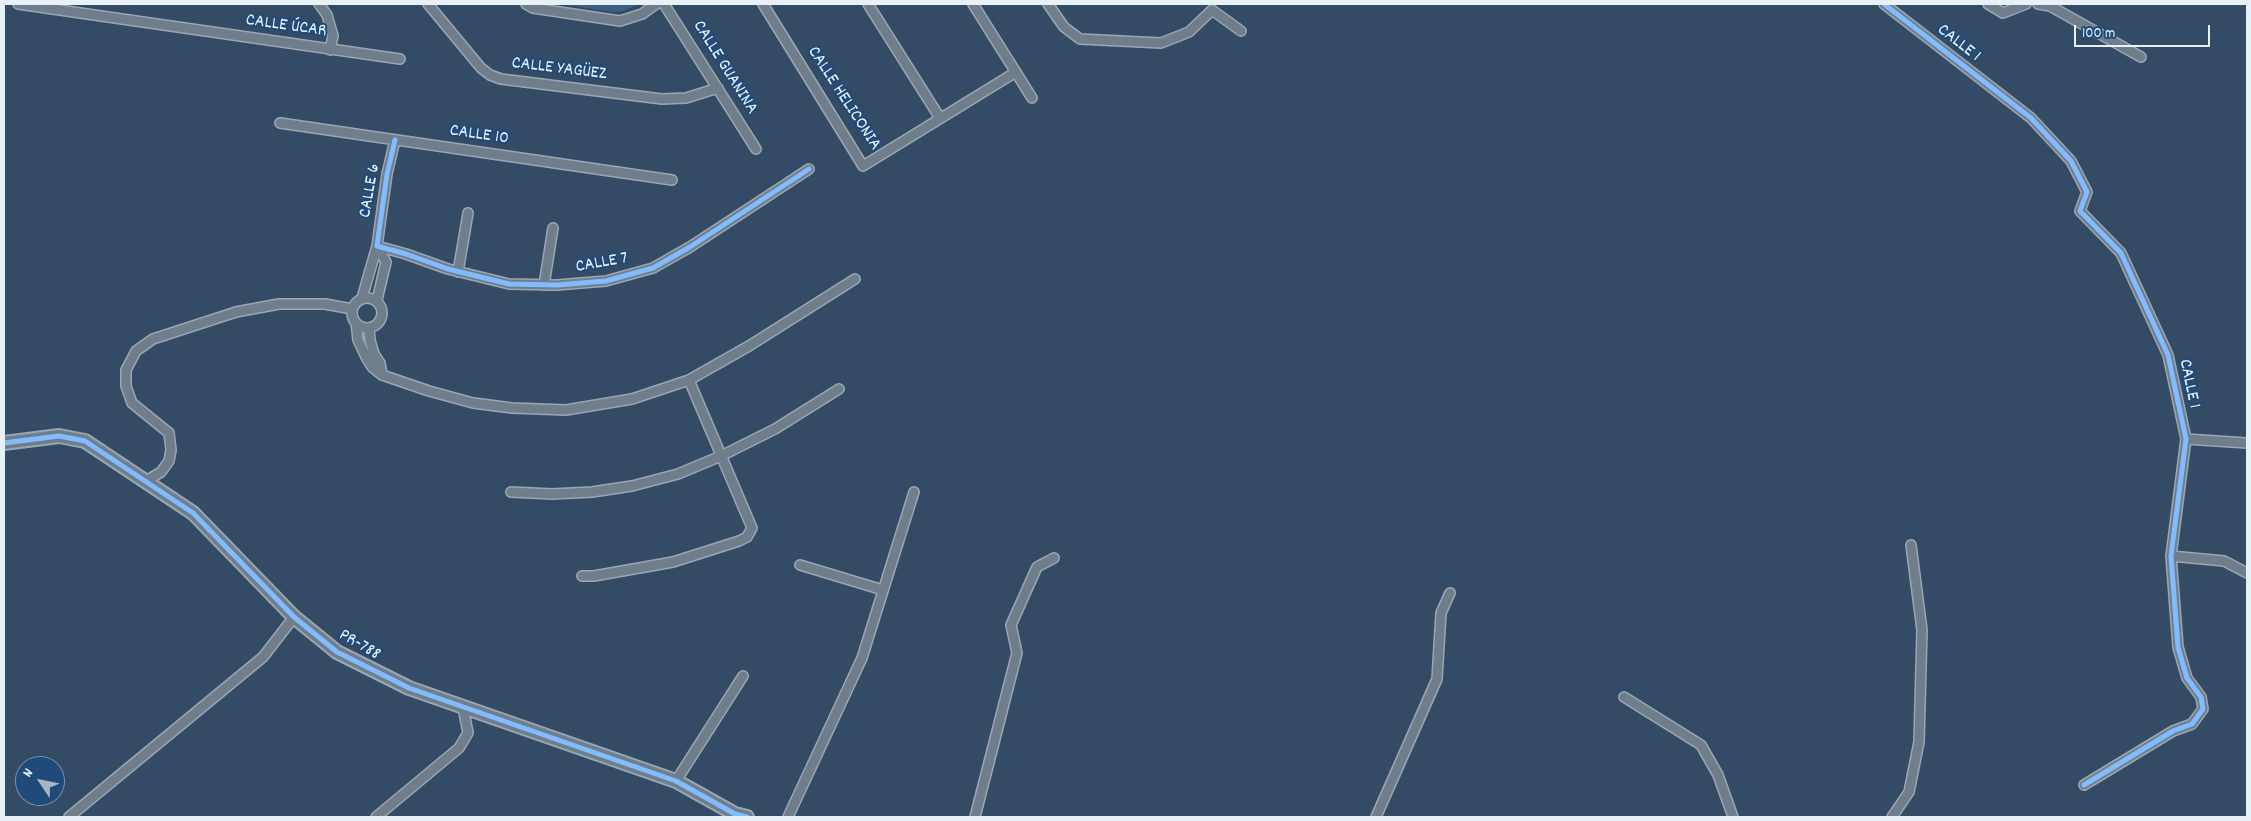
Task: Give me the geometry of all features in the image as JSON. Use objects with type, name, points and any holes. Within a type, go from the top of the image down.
[{"type":"street","name":"CALLE ÚCAR","points":[[18,4],[71,8],[330,50],[400,59]]},
{"type":"street","points":[[319,4],[327,15],[333,36],[330,50]]},
{"type":"street","name":"CALLE YAGÜEZ","points":[[428,4],[481,68],[490,75],[501,79],[662,99],[686,98],[718,88]]},
{"type":"street","points":[[526,4],[533,8],[620,20],[642,14],[656,4]]},
{"type":"street","name":"CALLE GUANINA","points":[[664,4],[756,149]]},
{"type":"street","name":"CALLE HELICONIA","points":[[763,4],[863,166],[1016,72]]},
{"type":"street","points":[[868,4],[940,118]]},
{"type":"street","points":[[973,4],[1032,98]]},
{"type":"street","points":[[1048,4],[1064,27],[1080,40],[1161,43],[1189,32],[1212,10],[1241,31]]},
{"type":"street","name":"CALLE 1","points":[[1884,4],[2031,118],[2071,161],[2086,192],[2080,211],[2121,253],[2168,355],[2186,439],[2171,556],[2178,647],[2187,678],[2201,697],[2203,709],[2192,724],[2173,731],[2084,785]]},
{"type":"street","points":[[1988,4],[2003,13],[2026,4]]},
{"type":"street","points":[[2038,4],[2050,6],[2141,57]]},
{"type":"street","name":"CALLE 10","points":[[280,123],[672,180]]},
{"type":"street","name":"CALLE 6","points":[[362,298],[377,246],[386,182],[395,140]]},
{"type":"street","name":"CALLE 7","points":[[377,246],[458,272],[509,284],[606,281],[653,268],[690,247],[809,169]]},
{"type":"street","points":[[458,272],[468,213]]},
{"type":"street","points":[[544,284],[553,228]]},
{"type":"street","name":"CALLE 6","points":[[377,246],[386,262],[377,300]]},
{"type":"street","points":[[369,328],[372,367],[382,375],[472,403],[512,408],[566,410],[632,399],[689,380],[749,346],[855,279]]},
{"type":"street","points":[[356,323],[364,328],[369,328],[382,319],[382,309],[377,300],[362,298],[358,300],[352,309],[358,340],[370,356]]},
{"type":"street","points":[[146,481],[161,472],[169,461],[172,450],[169,433],[132,403],[126,386],[126,370],[136,351],[152,339],[236,312],[270,305],[325,304],[352,309]]},
{"type":"street","points":[[582,576],[673,562],[746,537],[752,528],[689,380]]},
{"type":"street","points":[[511,492],[552,494],[592,492],[632,486],[678,474],[721,456],[775,429],[839,388]]},
{"type":"street","name":"PR-788","points":[[4,443],[59,436],[86,441],[193,513],[294,617],[337,652],[409,688],[676,781],[736,814],[748,817]]},
{"type":"street","points":[[2186,439],[2247,443]]},
{"type":"street","points":[[788,817],[862,658],[914,492]]},
{"type":"street","points":[[1892,817],[1909,792],[1919,742],[1922,630],[1911,545]]},
{"type":"street","points":[[2171,556],[2224,561],[2247,573]]},
{"type":"street","points":[[975,817],[1017,653],[1010,625],[1037,567],[1054,558]]},
{"type":"street","points":[[800,565],[883,590]]},
{"type":"street","points":[[1376,817],[1437,679],[1441,613],[1450,593]]},
{"type":"street","points":[[69,817],[263,657],[294,617]]},
{"type":"street","points":[[676,781],[743,676]]},
{"type":"street","points":[[1624,697],[1701,745],[1718,775],[1733,817]]},
{"type":"street","points":[[376,817],[459,748],[468,733],[463,707]]},
{"type":"shaded area","points":[[560,4],[639,4],[623,11],[613,12]]},
{"type":"cycle path","points":[[1884,4],[2031,118],[2071,161],[2087,192],[2080,211],[2121,253],[2168,355],[2186,439],[2171,556],[2178,647],[2187,678],[2201,697],[2203,709],[2192,724],[2173,731],[2084,785]]},
{"type":"cycle path","points":[[395,140],[387,174],[377,246],[448,269],[509,284],[557,285],[606,281],[653,268],[690,247],[809,169]]},
{"type":"cycle path","points":[[4,443],[59,436],[85,441],[193,513],[294,617],[337,652],[409,688],[676,781],[735,814],[747,817]]}]
